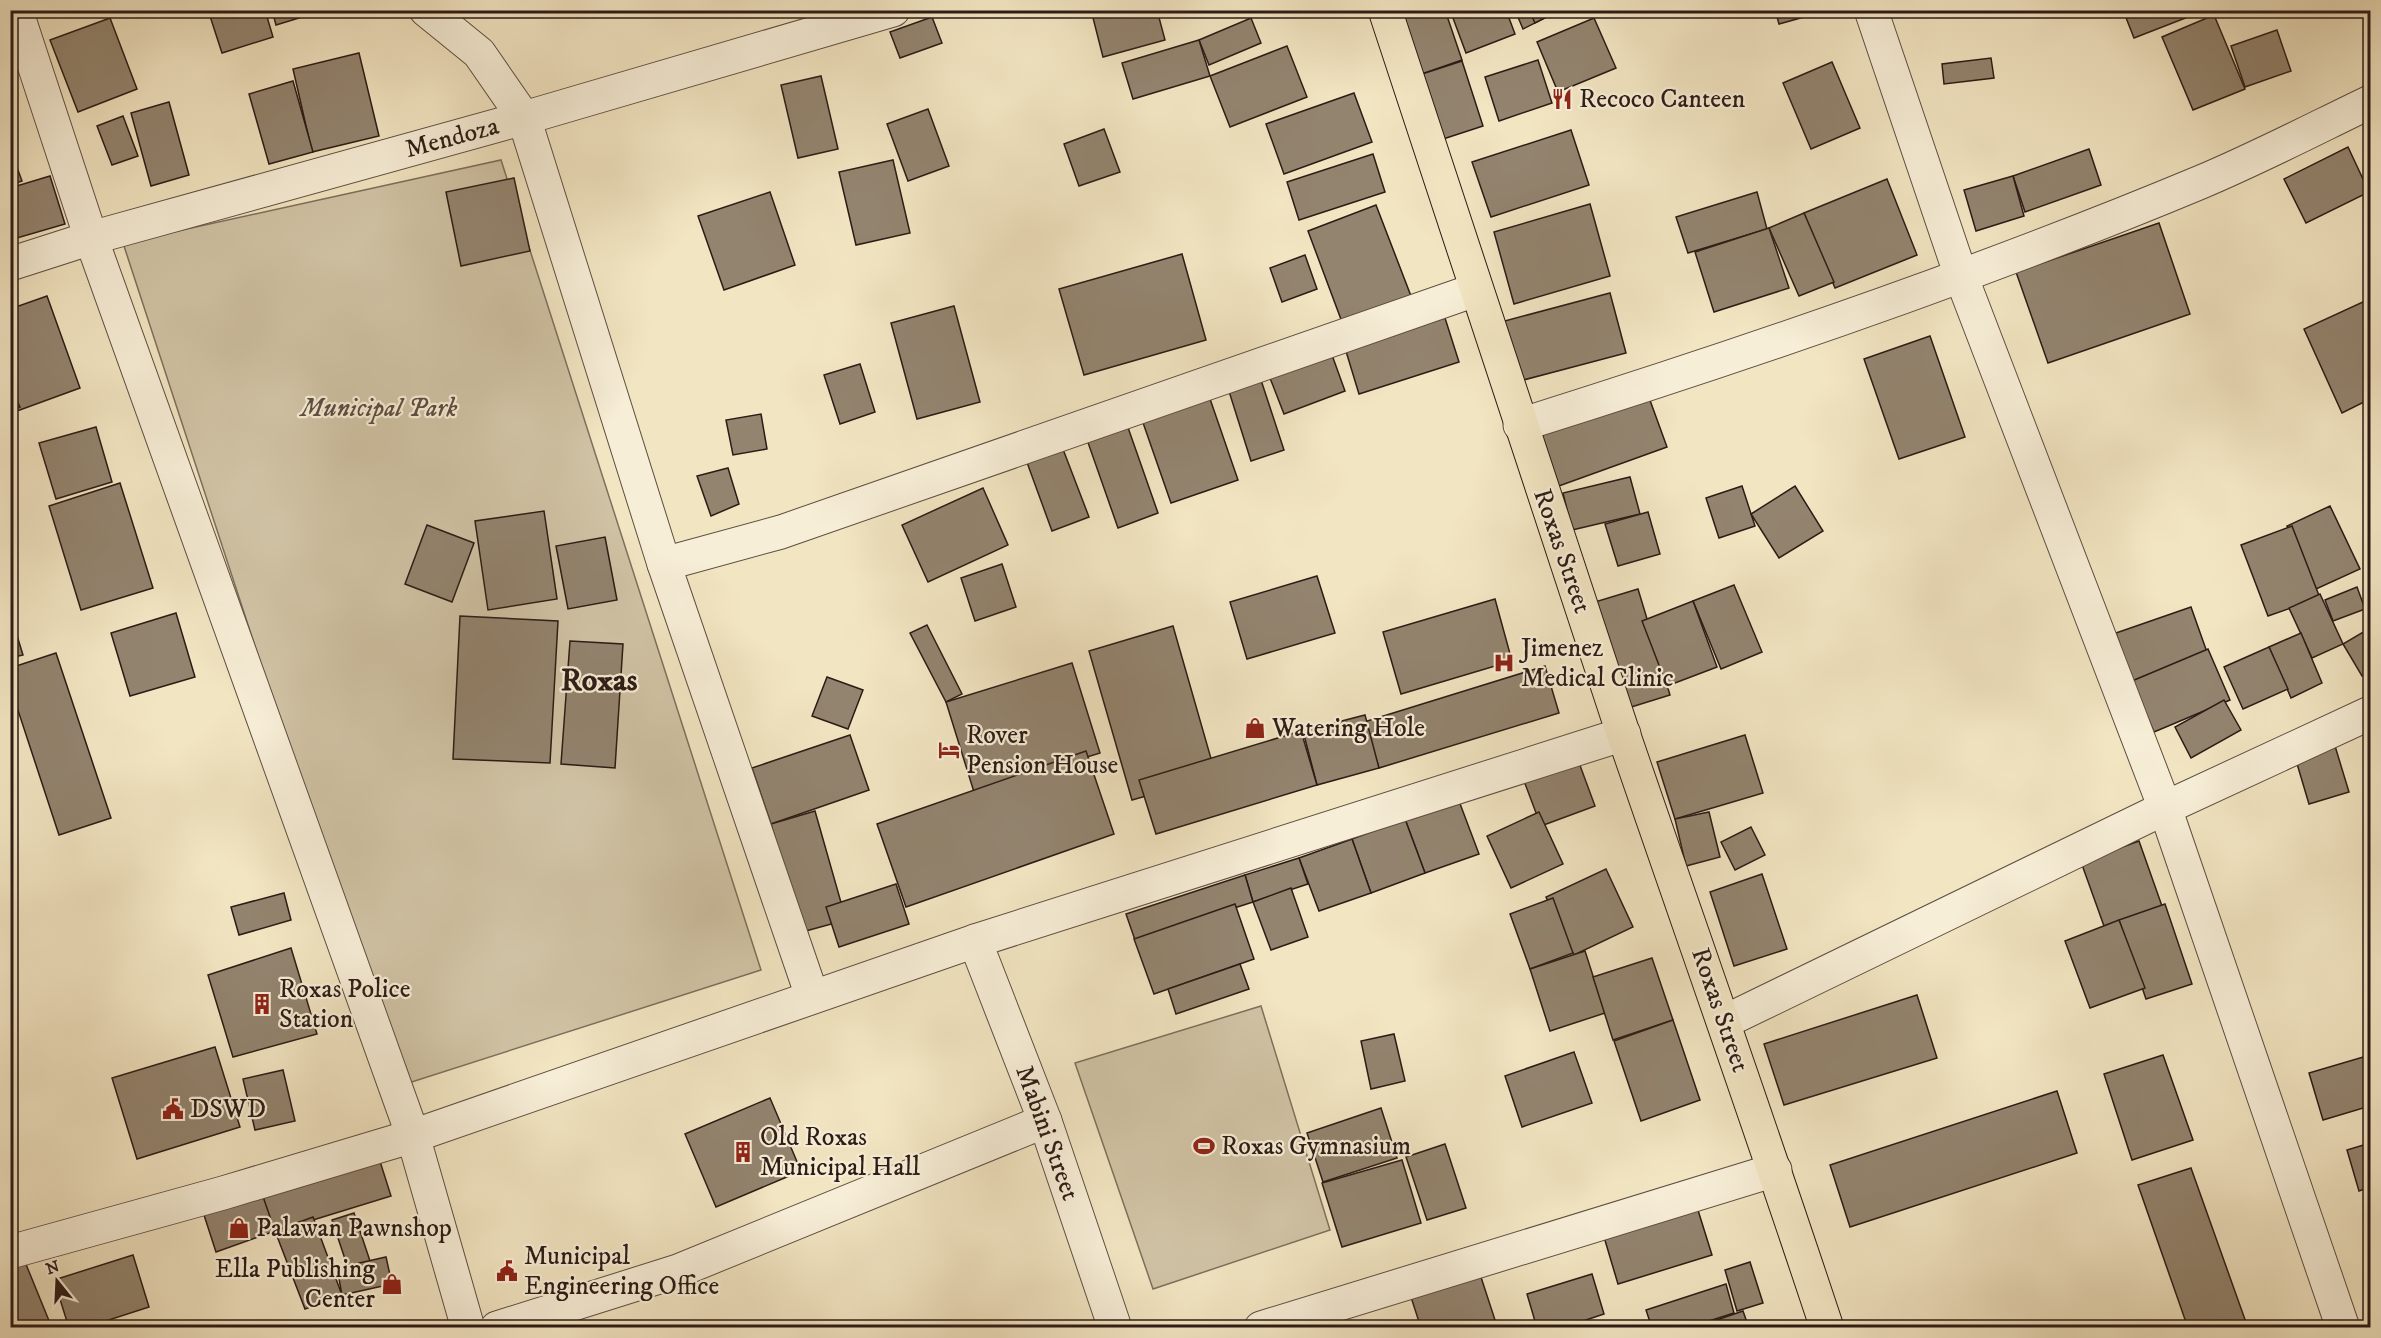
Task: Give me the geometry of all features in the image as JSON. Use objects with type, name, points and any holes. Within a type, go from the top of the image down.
[{"type":"main road","name":"Roxas Street","points":[[1385,10],[1520,425],[1827,1328]]},
{"type":"street","points":[[16,10],[91,238],[413,1136],[468,1328]]},
{"type":"street","points":[[426,10],[479,53],[524,118],[664,564],[812,996]]},
{"type":"street","name":"Mendoza","points":[[10,264],[91,238],[524,118],[893,10]]},
{"type":"street","points":[[1871,10],[1961,276],[2164,808],[2343,1328]]},
{"type":"street","points":[[1520,425],[1678,375],[1961,276],[2202,181],[2370,102]]},
{"type":"street","points":[[664,564],[781,532],[1475,290]]},
{"type":"street","points":[[1724,1022],[2164,808],[2370,713]]},
{"type":"street","points":[[10,1252],[223,1193],[413,1136],[975,941],[1624,734]]},
{"type":"street","name":"Mabini Street","points":[[975,941],[1045,1121],[1115,1328]]},
{"type":"street","points":[[497,1328],[678,1271],[1045,1121]]},
{"type":"street","points":[[1261,1328],[1775,1170]]},
{"type":"green space","name":"Municipal Park","points":[[501,160],[761,970],[399,1086],[123,243]]},
{"type":"green space","name":"Roxas Gymnasium","points":[[1261,1006],[1330,1230],[1153,1289],[1075,1063]]},
{"type":"building","points":[[208,10],[265,10],[273,37],[222,53]]},
{"type":"building","points":[[272,10],[325,10],[276,25]]},
{"type":"building","points":[[1091,10],[1157,10],[1165,40],[1103,57]]},
{"type":"building","points":[[1393,10],[1445,10],[1462,60],[1416,76]]},
{"type":"building","points":[[1450,10],[1506,10],[1515,34],[1466,53]]},
{"type":"building","points":[[1515,10],[1549,10],[1551,15],[1523,29]]},
{"type":"building","points":[[1529,10],[1558,10],[1558,11],[1535,23]]},
{"type":"building","points":[[1775,10],[1821,10],[1822,12],[1779,24]]},
{"type":"building","points":[[2123,10],[2206,10],[2134,38]]},
{"type":"building","points":[[2214,15],[2245,89],[2193,110],[2162,37]]},
{"type":"building","points":[[932,17],[942,43],[900,58],[890,32]]},
{"type":"building","points":[[110,18],[137,89],[78,112],[50,40]]},
{"type":"building","points":[[1251,18],[1261,43],[1209,65],[1199,40]]},
{"type":"building","points":[[1594,18],[1616,68],[1558,92],[1537,42]]},
{"type":"building","points":[[2277,30],[2291,71],[2245,87],[2231,46]]},
{"type":"building","points":[[1199,40],[1210,76],[1133,99],[1122,63]]},
{"type":"building","points":[[1287,46],[1307,97],[1230,127],[1210,76]]},
{"type":"building","points":[[359,53],[379,136],[312,152],[293,69]]},
{"type":"building","points":[[1991,58],[1994,78],[1944,84],[1942,64]]},
{"type":"building","points":[[1538,60],[1552,103],[1499,121],[1485,77]]},
{"type":"building","points":[[1462,61],[1483,126],[1437,141],[1416,76]]},
{"type":"building","points":[[1832,62],[1860,128],[1811,149],[1783,83]]},
{"type":"building","points":[[821,76],[838,149],[798,158],[781,85]]},
{"type":"building","points":[[293,81],[313,152],[269,164],[249,94]]},
{"type":"building","points":[[1354,93],[1372,142],[1284,174],[1266,124]]},
{"type":"building","points":[[169,102],[189,175],[151,186],[131,113]]},
{"type":"building","points":[[928,109],[949,166],[908,181],[887,124]]},
{"type":"building","points":[[123,116],[138,156],[112,165],[97,126]]},
{"type":"building","points":[[1104,129],[1120,172],[1079,186],[1064,144]]},
{"type":"building","points":[[1571,130],[1589,185],[1491,217],[1472,162]]},
{"type":"building","points":[[2348,147],[2369,192],[2306,223],[2284,179]]},
{"type":"building","points":[[10,148],[22,181],[10,185]]},
{"type":"building","points":[[2089,149],[2101,185],[2025,212],[2013,176]]},
{"type":"building","points":[[1373,154],[1385,192],[1299,220],[1287,182]]},
{"type":"building","points":[[893,160],[910,233],[856,245],[839,172]]},
{"type":"building","points":[[50,176],[65,224],[10,240],[10,188]]},
{"type":"building","points":[[2013,176],[2024,216],[1976,231],[1964,190]]},
{"type":"building","points":[[514,178],[530,251],[461,266],[446,192]]},
{"type":"building","points":[[1887,179],[1917,255],[1835,288],[1804,213]]},
{"type":"building","points":[[770,192],[795,265],[724,290],[698,216]]},
{"type":"building","points":[[1757,192],[1767,229],[1688,253],[1676,217]]},
{"type":"building","points":[[1590,204],[1610,276],[1514,304],[1494,232]]},
{"type":"building","points":[[1376,205],[1411,296],[1342,322],[1308,231]]},
{"type":"building","points":[[1804,213],[1834,282],[1799,296],[1769,228]]},
{"type":"building","points":[[2159,223],[2190,314],[2048,363],[2016,272]]},
{"type":"building","points":[[1769,228],[1789,288],[1714,312],[1695,252]]},
{"type":"building","points":[[1182,254],[1206,340],[1084,375],[1059,289]]},
{"type":"building","points":[[1305,255],[1317,289],[1282,302],[1270,268]]},
{"type":"building","points":[[1610,293],[1626,353],[1516,382],[1501,322]]},
{"type":"building","points":[[47,296],[80,388],[17,411],[10,393],[10,309]]},
{"type":"building","points":[[2365,301],[2370,313],[2370,399],[2342,413],[2304,329]]},
{"type":"building","points":[[954,306],[980,402],[917,419],[891,323]]},
{"type":"building","points":[[1445,318],[1459,362],[1359,394],[1345,348]]},
{"type":"building","points":[[1930,336],[1965,437],[1899,459],[1864,359]]},
{"type":"building","points":[[1332,355],[1345,391],[1284,414],[1270,378]]},
{"type":"building","points":[[860,364],[875,412],[840,424],[824,375]]},
{"type":"building","points":[[1259,374],[1284,450],[1251,461],[1227,385]]},
{"type":"building","points":[[10,386],[20,407],[10,411]]},
{"type":"building","points":[[1647,392],[1667,447],[1556,487],[1537,432]]},
{"type":"building","points":[[1208,393],[1238,480],[1171,503],[1141,417]]},
{"type":"building","points":[[761,414],[767,449],[733,455],[726,420]]},
{"type":"building","points":[[1125,419],[1158,513],[1118,528],[1085,434]]},
{"type":"building","points":[[96,427],[112,482],[56,499],[39,443]]},
{"type":"building","points":[[1061,444],[1089,517],[1052,531],[1025,457]]},
{"type":"building","points":[[728,468],[739,504],[711,516],[697,476]]},
{"type":"building","points":[[1630,477],[1640,514],[1572,530],[1563,493]]},
{"type":"building","points":[[120,483],[153,588],[81,610],[49,506]]},
{"type":"building","points":[[1742,486],[1755,526],[1719,538],[1706,498]]},
{"type":"building","points":[[1795,486],[1823,531],[1779,558],[1751,514]]},
{"type":"building","points":[[983,488],[1008,545],[928,582],[902,525]]},
{"type":"building","points":[[2330,506],[2360,569],[2316,589],[2287,526]]},
{"type":"building","points":[[544,511],[557,599],[488,610],[475,521]]},
{"type":"building","points":[[1648,512],[1660,554],[1618,566],[1605,524]]},
{"type":"building","points":[[427,525],[474,543],[452,602],[405,584]]},
{"type":"building","points":[[2292,526],[2320,598],[2268,616],[2241,545]]},
{"type":"building","points":[[605,537],[617,600],[568,609],[556,546]]},
{"type":"building","points":[[1002,564],[1016,607],[975,621],[961,578]]},
{"type":"building","points":[[1317,576],[1335,633],[1247,659],[1230,602]]},
{"type":"building","points":[[1734,585],[1762,652],[1721,669],[1693,601]]},
{"type":"building","points":[[2357,587],[2365,609],[2333,621],[2325,600]]},
{"type":"building","points":[[1638,589],[1670,695],[1628,708],[1595,602]]},
{"type":"building","points":[[2320,594],[2343,644],[2312,658],[2289,608]]},
{"type":"building","points":[[1495,599],[1512,661],[1401,694],[1383,632]]},
{"type":"building","points":[[1693,601],[1717,667],[1667,686],[1642,621]]},
{"type":"building","points":[[2191,607],[2208,655],[2132,681],[2116,633]]},
{"type":"building","points":[[10,613],[23,655],[10,658]]},
{"type":"building","points":[[176,613],[195,677],[130,696],[111,633]]},
{"type":"building","points":[[460,616],[558,621],[550,763],[453,759]]},
{"type":"building","points":[[927,625],[962,694],[946,702],[910,633]]},
{"type":"building","points":[[1173,626],[1216,776],[1132,800],[1089,651]]},
{"type":"building","points":[[2370,628],[2370,671],[2362,676],[2343,644]]},
{"type":"building","points":[[2301,633],[2322,683],[2291,698],[2269,647]]},
{"type":"building","points":[[570,641],[623,644],[615,768],[561,764]]},
{"type":"building","points":[[2269,647],[2288,689],[2243,709],[2224,667]]},
{"type":"building","points":[[2208,649],[2230,700],[2154,732],[2132,681]]},
{"type":"building","points":[[56,653],[111,818],[59,835],[10,686],[10,668]]},
{"type":"building","points":[[1072,663],[1100,753],[974,792],[946,702]]},
{"type":"building","points":[[1545,666],[1559,713],[1379,768],[1364,722]]},
{"type":"building","points":[[827,677],[863,690],[848,729],[812,716]]},
{"type":"building","points":[[2224,700],[2241,730],[2191,758],[2175,727]]},
{"type":"building","points":[[1365,715],[1379,768],[1317,785],[1303,731]]},
{"type":"building","points":[[1301,731],[1317,785],[1156,834],[1139,780]]},
{"type":"building","points":[[850,735],[869,790],[771,824],[752,768]]},
{"type":"building","points":[[1745,735],[1763,793],[1675,819],[1657,762]]},
{"type":"building","points":[[2335,746],[2349,792],[2309,804],[2295,757]]},
{"type":"building","points":[[1086,751],[1114,834],[906,907],[877,824]]},
{"type":"building","points":[[1578,760],[1595,806],[1541,826],[1524,781]]},
{"type":"building","points":[[1459,801],[1479,854],[1425,873],[1405,819]]},
{"type":"building","points":[[815,811],[846,920],[802,932],[771,824]]},
{"type":"building","points":[[1539,812],[1563,864],[1511,888],[1487,836]]},
{"type":"building","points":[[1709,812],[1720,857],[1686,866],[1675,819]]},
{"type":"building","points":[[1405,819],[1425,873],[1371,893],[1352,839]]},
{"type":"building","points":[[1751,827],[1765,855],[1735,870],[1721,842]]},
{"type":"building","points":[[1352,839],[1371,893],[1319,911],[1299,858]]},
{"type":"building","points":[[2139,841],[2162,906],[2104,926],[2081,862]]},
{"type":"building","points":[[1299,858],[1308,884],[1253,902],[1245,875]]},
{"type":"building","points":[[1606,869],[1633,927],[1574,955],[1546,897]]},
{"type":"building","points":[[1762,874],[1787,949],[1734,966],[1710,892]]},
{"type":"building","points":[[1245,875],[1253,902],[1135,940],[1126,914]]},
{"type":"building","points":[[896,884],[909,924],[839,947],[826,907]]},
{"type":"building","points":[[1291,888],[1308,937],[1271,950],[1253,902]]},
{"type":"building","points":[[284,893],[291,920],[239,935],[231,907]]},
{"type":"building","points":[[1553,898],[1573,953],[1530,969],[1510,914]]},
{"type":"building","points":[[1235,904],[1254,959],[1154,994],[1134,939]]},
{"type":"building","points":[[2165,904],[2192,984],[2146,999],[2119,920]]},
{"type":"building","points":[[2119,920],[2145,988],[2090,1008],[2065,941]]},
{"type":"building","name":"Roxas Police Station","points":[[291,948],[317,1034],[233,1057],[208,975]]},
{"type":"building","points":[[1585,951],[1605,1013],[1550,1031],[1530,969]]},
{"type":"building","points":[[1652,958],[1673,1020],[1613,1040],[1593,977]]},
{"type":"building","points":[[1240,964],[1249,989],[1176,1014],[1168,989]]},
{"type":"building","points":[[1917,995],[1937,1058],[1784,1105],[1764,1044]]},
{"type":"building","points":[[1673,1020],[1700,1100],[1641,1121],[1614,1041]]},
{"type":"building","points":[[1394,1034],[1405,1081],[1371,1089],[1361,1041]]},
{"type":"building","points":[[215,1047],[240,1127],[137,1159],[112,1078]]},
{"type":"building","points":[[1574,1052],[1592,1103],[1522,1127],[1505,1076]]},
{"type":"building","points":[[2163,1055],[2193,1140],[2132,1160],[2104,1074]]},
{"type":"building","points":[[2370,1055],[2370,1106],[2323,1120],[2309,1073]]},
{"type":"building","points":[[283,1070],[295,1121],[255,1130],[243,1079]]},
{"type":"building","points":[[2057,1091],[2077,1153],[1850,1227],[1830,1165]]},
{"type":"building","name":"Old Roxas Municipal Hall","points":[[770,1098],[801,1171],[716,1207],[685,1134]]},
{"type":"building","points":[[1381,1108],[1397,1158],[1323,1182],[1307,1133]]},
{"type":"building","points":[[2370,1143],[2370,1187],[2359,1191],[2347,1150]]},
{"type":"building","points":[[1445,1144],[1466,1208],[1427,1220],[1406,1157]]},
{"type":"building","points":[[378,1155],[391,1196],[274,1232],[261,1191]]},
{"type":"building","points":[[1402,1160],[1421,1223],[1342,1247],[1322,1183]]},
{"type":"building","points":[[2191,1168],[2248,1328],[2188,1328],[2138,1185]]},
{"type":"building","points":[[261,1191],[275,1231],[216,1252],[203,1212]]},
{"type":"building","points":[[1697,1207],[1712,1255],[1618,1284],[1604,1237]]},
{"type":"building","points":[[354,1213],[370,1261],[348,1268],[332,1220]]},
{"type":"building","points":[[313,1217],[342,1295],[305,1309],[275,1231]]},
{"type":"building","points":[[133,1255],[149,1307],[84,1328],[69,1328],[54,1280]]},
{"type":"building","points":[[23,1257],[52,1328],[10,1328],[10,1262]]},
{"type":"building","points":[[386,1257],[392,1284],[342,1295],[337,1268]]},
{"type":"building","points":[[1750,1262],[1763,1303],[1737,1311],[1725,1270]]},
{"type":"building","points":[[1479,1271],[1495,1320],[1471,1328],[1421,1328],[1410,1294]]},
{"type":"building","points":[[1592,1274],[1604,1314],[1562,1328],[1537,1328],[1527,1294]]},
{"type":"building","points":[[1726,1284],[1734,1313],[1687,1328],[1652,1328],[1646,1310]]},
{"type":"building","points":[[1743,1311],[1749,1328],[1693,1328]]},
{"type":"place","name":"Recoco Canteen","points":[[1562,99]]},
{"type":"place","name":"Jimenez Medical Clinic","points":[[1504,663]]},
{"type":"place","name":"Watering Hole","points":[[1255,728]]},
{"type":"place","name":"Rover Pension House","points":[[949,750]]},
{"type":"place","name":"Roxas Police Station","points":[[262,1004]]},
{"type":"place","name":"DSWD","points":[[173,1109]]},
{"type":"place","name":"Roxas Gymnasium","points":[[1204,1146]]},
{"type":"place","name":"Old Roxas Municipal Hall","points":[[743,1152]]},
{"type":"place","name":"Palawan Pawnshop","points":[[239,1228]]},
{"type":"place","name":"Municipal Engineering Office","points":[[507,1271]]},
{"type":"place","name":"Ella Publishing Center","points":[[392,1284]]},
{"type":"district","name":"Roxas","points":[[599,681]]}]
